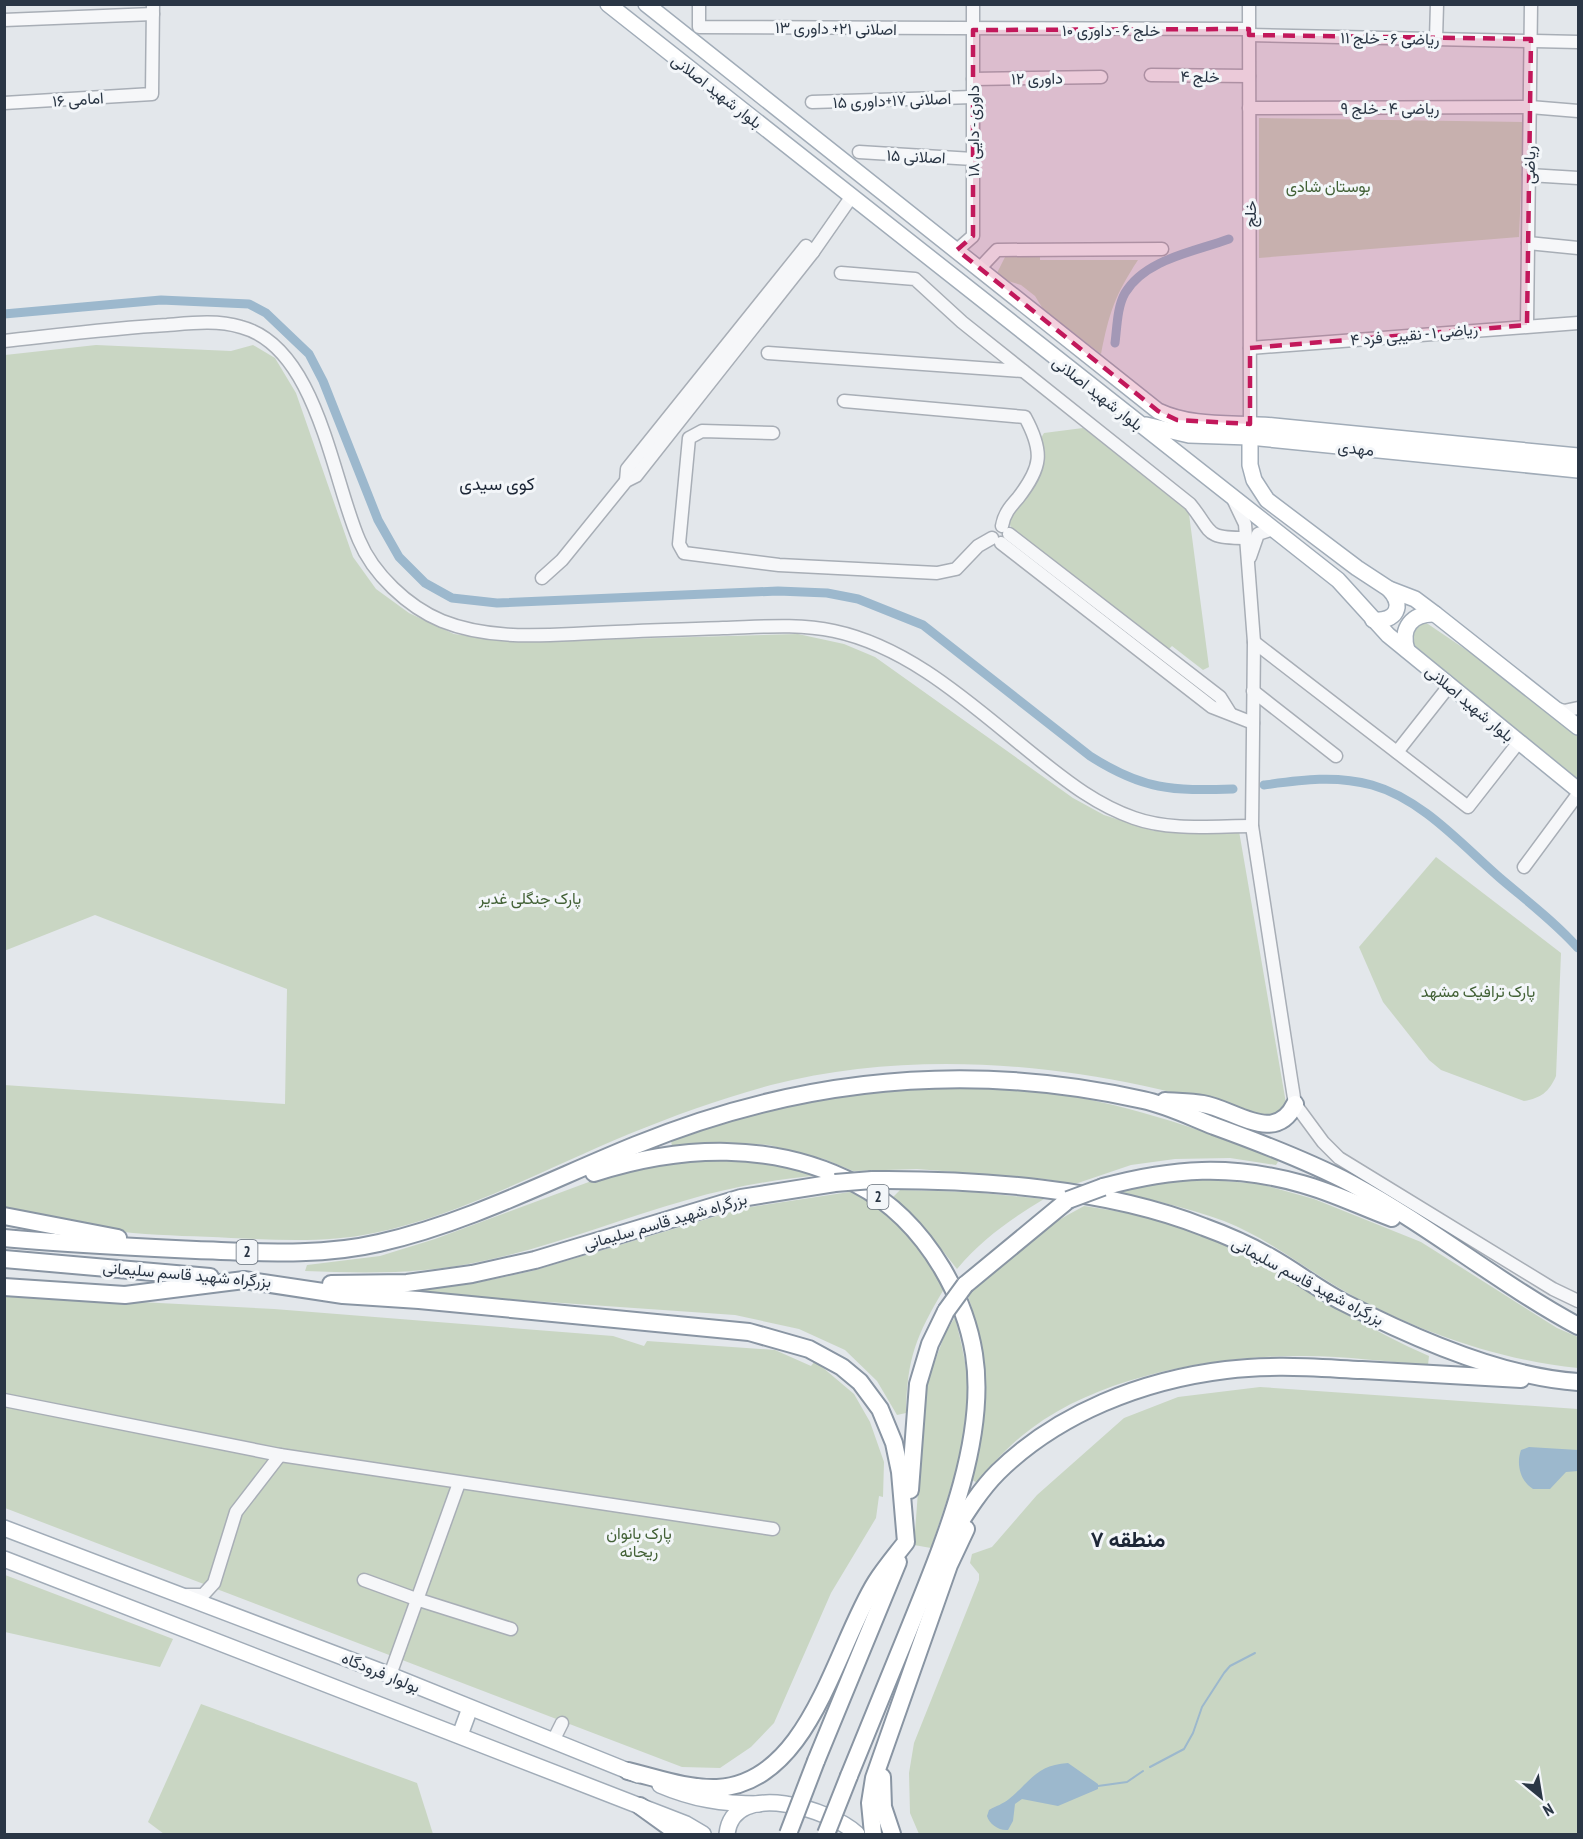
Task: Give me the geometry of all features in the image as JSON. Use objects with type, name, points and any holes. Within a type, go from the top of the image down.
[{"type":"highway","points":[[484,1209],[707,1117],[776,1098],[863,1084],[948,1078],[1041,1083],[1146,1100],[1204,1104],[1262,1124],[1274,1124],[1282,1120],[1290,1115],[1295,1104]]},
{"type":"highway","points":[[1146,1100],[1279,1150],[1353,1185],[1542,1306],[1578,1326]]},
{"type":"highway","name":"2","points":[[484,1209],[613,1167],[673,1154],[719,1152],[771,1154],[825,1168],[873,1192],[905,1219],[930,1248],[954,1288],[967,1323],[975,1356],[976,1394],[973,1429],[964,1471],[932,1571]]},
{"type":"highway","points":[[788,1834],[906,1542],[918,1384],[930,1344],[946,1311],[965,1285],[1068,1200],[1103,1187],[1145,1176],[1192,1169],[1257,1174],[1304,1184],[1429,1233]]},
{"type":"highway","name":"بزرگراه شهید قاسم سلیمانی","points":[[4,1259],[244,1280],[335,1284],[407,1283],[472,1274],[535,1260],[741,1198],[835,1183],[930,1179],[1052,1190],[1136,1207],[1191,1223],[1269,1256],[1341,1301],[1411,1335],[1487,1363],[1571,1382]]},
{"type":"highway","name":"بزرگراه شهید قاسم سلیمانی","points":[[4,1238],[81,1245],[322,1252],[377,1244],[435,1228],[484,1209]]},
{"type":"highway","points":[[4,1216],[175,1249]]},
{"type":"highway","points":[[4,1287],[125,1295],[244,1280],[342,1295],[430,1301],[749,1332],[809,1349],[843,1367],[860,1382],[880,1409],[894,1443],[900,1472],[906,1542],[875,1583],[805,1725],[786,1753],[767,1771],[742,1783],[717,1788],[689,1786],[628,1771]]},
{"type":"highway","points":[[826,1834],[932,1571],[969,1508],[997,1473],[1038,1439],[1087,1409],[1152,1386],[1226,1370],[1304,1367],[1571,1382]]},
{"type":"highway","points":[[873,1834],[870,1803],[874,1778],[959,1543],[989,1493],[1038,1439]]},
{"type":"highway","points":[[884,1751],[883,1807],[892,1834]]},
{"type":"highway","points":[[640,1806],[679,1834]]},
{"type":"main road","name":"بلوار شهید اصلانی","points":[[608,4],[1338,580],[1373,620],[1578,792]]},
{"type":"main road","name":"بلوار شهید اصلانی","points":[[646,4],[1158,411]]},
{"type":"main road","name":"مهدی","points":[[1158,411],[1177,420],[1249,431],[1578,470]]},
{"type":"main road","name":"مهدی","points":[[1134,421],[1159,430],[1189,435],[1249,431],[1578,456]]},
{"type":"main road","points":[[1249,431],[1254,480],[1267,500],[1389,589],[1396,597],[1397,607],[1393,616],[1383,621],[1373,620]]},
{"type":"main road","points":[[1389,589],[1414,599],[1435,614],[1578,727]]},
{"type":"main road","points":[[1407,650],[1404,639],[1406,628],[1413,619],[1423,614],[1435,614]]},
{"type":"main road","name":"بولوار فرودگاه","points":[[4,1528],[390,1675],[689,1797],[724,1804],[792,1804],[818,1810],[857,1834]]},
{"type":"main road","name":"بولوار فرودگاه","points":[[4,1559],[460,1735],[686,1824],[703,1834]]},
{"type":"main road","points":[[460,1735],[470,1708]]},
{"type":"main road","points":[[727,1834],[727,1828],[739,1812],[759,1804]]},
{"type":"street","name":"اصلانی ۲۱+ داوری ۱۳","points":[[699,4],[699,27],[973,30]]},
{"type":"street","name":"داوری - دایی ۱۸","points":[[957,250],[973,236],[973,4]]},
{"type":"street","name":"خلج","points":[[1249,4],[1249,431]]},
{"type":"street","points":[[1436,39],[1437,4]]},
{"type":"street","name":"ریاضی","points":[[1527,325],[1531,4]]},
{"type":"street","points":[[4,20],[153,9]]},
{"type":"street","name":"امامی ۱۶","points":[[4,103],[152,94],[153,9]]},
{"type":"street","name":"خلج ۶ - داوری ۱۰","points":[[973,30],[1249,32]]},
{"type":"street","name":"ریاضی ۶ - خلج ۱۱","points":[[1249,32],[1578,42]]},
{"type":"street","name":"خلج ۴","points":[[1152,75],[1249,76]]},
{"type":"street","name":"داوری ۱۲","points":[[973,79],[1101,77]]},
{"type":"street","name":"اصلانی ۱۷+داوری ۱۵","points":[[812,102],[973,97]]},
{"type":"street","name":"ریاضی ۴ - خلج ۹","points":[[1249,108],[1530,108],[1578,111]]},
{"type":"street","name":"اصلانی ۱۵","points":[[859,152],[973,159]]},
{"type":"street","points":[[1529,175],[1578,178]]},
{"type":"street","points":[[542,578],[561,560],[626,481],[636,476],[813,252],[852,196]]},
{"type":"street","points":[[1528,243],[1578,248]]},
{"type":"street","points":[[980,268],[998,250],[1162,249]]},
{"type":"street","points":[[842,273],[915,279],[1023,372],[1190,504],[1211,534],[1220,538],[1245,538]]},
{"type":"street","points":[[4,341],[131,327],[211,322],[243,327],[264,336],[303,380],[323,432],[359,542],[382,576],[409,601],[441,621],[477,631],[523,636],[784,626],[832,630],[870,641],[909,661],[945,685],[1086,796],[1136,819],[1169,825],[1252,826]]},
{"type":"street","name":"ریاضی ۱ - نقیبی فرد ۴","points":[[1250,348],[1527,325],[1578,323]]},
{"type":"street","points":[[768,353],[1023,372]]},
{"type":"street","points":[[844,401],[1025,417],[1037,438],[1039,461],[1031,481],[1004,515],[1001,535]]},
{"type":"street","points":[[773,433],[702,431],[689,438],[679,544],[684,553],[778,565],[937,573],[956,569],[978,546],[1001,535]]},
{"type":"street","points":[[1232,497],[1243,514],[1249,561],[1254,642],[1252,826],[1295,1104],[1323,1142],[1339,1158],[1553,1289],[1578,1301]]},
{"type":"street","points":[[1249,561],[1258,534],[1273,529]]},
{"type":"street","points":[[1001,535],[1198,688],[1212,707],[1230,712],[1253,723]]},
{"type":"street","points":[[1254,642],[1468,807],[1518,743]]},
{"type":"street","points":[[1397,752],[1449,686]]},
{"type":"street","points":[[1253,692],[1336,756]]},
{"type":"street","points":[[1555,708],[1564,711],[1578,708]]},
{"type":"street","points":[[1524,867],[1578,792]]},
{"type":"street","points":[[4,1400],[280,1455],[773,1529]]},
{"type":"street","points":[[183,1595],[202,1595],[214,1583],[236,1512],[280,1455]]},
{"type":"street","points":[[390,1675],[459,1483]]},
{"type":"street","points":[[364,1580],[511,1629]]},
{"type":"street","points":[[553,1741],[562,1723]]},
{"type":"highlighted area","points":[[1249,29],[1249,35],[1531,39],[1527,325],[1250,348],[1250,424],[1177,420],[1158,411],[957,250],[973,236],[973,30]]},
{"type":"green space","name":"بوستان شادی","points":[[1259,118],[1524,122],[1519,237],[1259,258]]},
{"type":"green space","points":[[1007,253],[1040,254],[1040,260],[1138,260],[1114,305],[1101,354],[1043,309],[1035,296],[1021,285],[1008,281],[997,273]]},
{"type":"green space","name":"پارک جنگلی غدیر","points":[[96,345],[231,351],[253,345],[275,358],[296,393],[353,557],[376,589],[409,613],[454,634],[518,642],[798,634],[844,644],[875,657],[1073,798],[1104,815],[1154,831],[1239,831],[1287,1109],[1265,1120],[1146,1086],[1084,1075],[1021,1067],[957,1064],[894,1066],[832,1073],[735,1095],[629,1134],[503,1190],[439,1215],[357,1236],[321,1240],[285,1240],[145,1234],[85,1226],[5,1211],[4,1085],[285,1104],[287,989],[95,915],[4,951],[5,355]]},
{"type":"green space","points":[[1083,428],[1176,498],[1189,514],[1209,667],[1203,670],[1172,646],[1168,650],[1013,531],[1009,523],[1009,513],[1041,470],[1044,450],[1041,438],[1044,433]]},
{"type":"green space","points":[[1425,622],[1490,666],[1578,737],[1578,784],[1411,643],[1409,628]]},
{"type":"green space","name":"پارک ترافیک مشهد","points":[[1436,857],[1561,953],[1556,1076],[1547,1090],[1535,1098],[1524,1101],[1441,1070],[1429,1060],[1383,1002],[1359,947]]},
{"type":"green space","points":[[947,1085],[1028,1090],[1101,1102],[1191,1127],[1279,1160],[1276,1165],[1230,1158],[1175,1159],[1131,1165],[1075,1184],[1045,1179],[917,1169],[853,1171],[824,1159],[769,1145],[720,1142],[672,1147],[671,1141],[790,1105],[874,1090]]},
{"type":"green space","points":[[670,1160],[765,1160],[822,1175],[754,1184],[704,1195],[541,1246],[481,1262],[396,1272],[305,1271],[307,1265],[380,1256],[435,1239],[613,1173]]},
{"type":"green space","points":[[1190,1178],[1260,1184],[1314,1199],[1421,1242],[1557,1328],[1578,1337],[1578,1368],[1488,1351],[1429,1331],[1346,1292],[1240,1228],[1199,1213],[1123,1193],[1123,1188]]},
{"type":"green space","points":[[900,1190],[972,1192],[1044,1199],[998,1230],[976,1248],[957,1269],[920,1222],[893,1197]]},
{"type":"green space","points":[[856,1191],[883,1212],[906,1235],[926,1260],[944,1289],[926,1320],[915,1348],[908,1377],[906,1413],[897,1415],[877,1381],[845,1350],[799,1329],[735,1315],[419,1293],[420,1290],[475,1283],[532,1271],[744,1208]]},
{"type":"green space","points":[[1084,1206],[1158,1220],[1200,1234],[1429,1356],[1428,1365],[1305,1356],[1236,1359],[1162,1372],[1092,1394],[1061,1410],[1017,1440],[977,1483],[971,1479],[980,1433],[982,1364],[975,1319],[968,1296],[1006,1256]]},
{"type":"green space","name":"پارک بانوان ریحانه","points":[[5,1295],[274,1309],[613,1336],[644,1346],[647,1341],[775,1350],[811,1366],[815,1361],[854,1394],[870,1422],[884,1462],[883,1497],[879,1496],[876,1518],[831,1593],[774,1723],[751,1747],[720,1768],[682,1767],[5,1508]]},
{"type":"green space","points":[[955,1317],[967,1375],[967,1415],[955,1473],[931,1548],[914,1545],[926,1385],[945,1334]]},
{"type":"green space","points":[[1260,1387],[1578,1409],[1578,1834],[919,1834],[910,1813],[909,1773],[914,1743],[979,1580],[979,1574],[970,1563],[972,1554],[992,1547],[1037,1495],[1124,1418],[1178,1397]]},
{"type":"green space","points":[[5,1575],[173,1639],[160,1667],[5,1632]]},
{"type":"green space","points":[[201,1704],[417,1783],[433,1834],[164,1834],[148,1822]]},
{"type":"water","points":[[1529,1447],[1578,1450],[1578,1471],[1566,1472],[1550,1489],[1533,1489],[1525,1482],[1519,1466],[1521,1450]]},
{"type":"water","points":[[1068,1763],[1098,1784],[1098,1789],[1058,1806],[1022,1799],[1015,1804],[1013,1821],[1008,1830],[998,1828],[990,1822],[987,1816],[989,1810],[1009,1799],[1035,1775],[1048,1767]]},
{"type":"waterway","points":[[1115,343],[1120,305],[1134,281],[1157,264],[1229,239]]},
{"type":"waterway","points":[[4,314],[161,300],[249,304],[266,313],[309,354],[323,381],[378,520],[399,557],[425,583],[452,598],[497,603],[778,591],[827,593],[858,599],[923,625],[1090,756],[1126,776],[1158,786],[1233,789]]},
{"type":"waterway","points":[[1264,785],[1305,780],[1345,780],[1372,785],[1408,801],[1440,824],[1550,920],[1578,948]]},
{"type":"waterway","points":[[1150,1767],[1184,1749],[1193,1733],[1202,1707],[1224,1673],[1230,1666],[1255,1653]]},
{"type":"waterway","points":[[1098,1786],[1127,1782],[1143,1771]]},
{"type":"district","name":"کوی سیدی","points":[[497,484]]},
{"type":"district","name":"منطقه ۷","points":[[1128,1539]]}]
